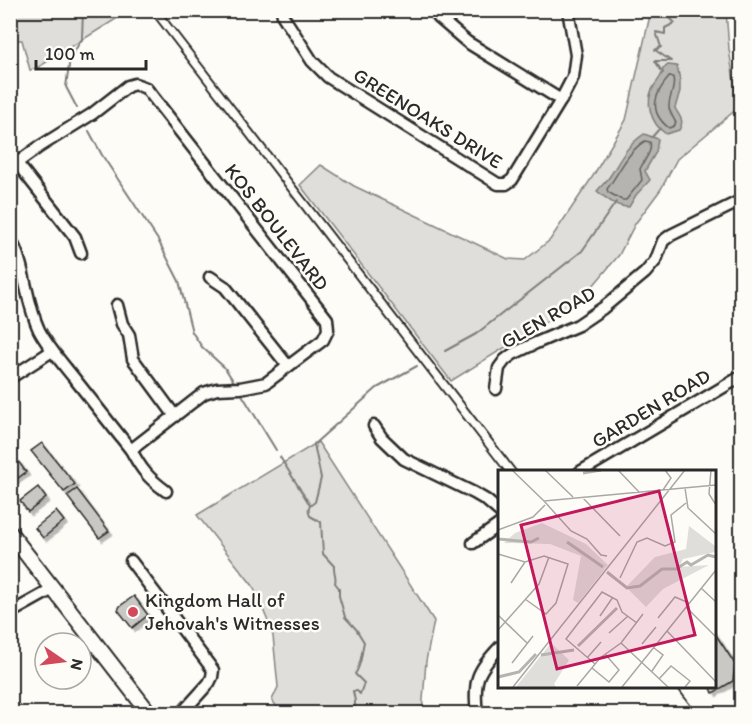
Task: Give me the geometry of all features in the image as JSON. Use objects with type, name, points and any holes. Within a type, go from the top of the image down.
[{"type":"main road","points":[[10,533],[148,713]]},
{"type":"street","name":"GREENOAKS DRIVE","points":[[282,10],[283,16],[312,61],[328,77],[498,184],[506,184],[512,180],[573,77],[576,56],[568,10]]},
{"type":"street","points":[[434,10],[439,18],[467,42],[561,100]]},
{"type":"street","name":"KOS BOULEVARD","points":[[14,165],[92,114],[128,86],[135,84],[146,88],[327,320],[328,330],[323,340],[266,383],[240,388],[217,389],[204,393],[131,450]]},
{"type":"street","points":[[14,165],[75,237],[81,253]]},
{"type":"street","name":"GLEN ROAD","points":[[496,389],[499,368],[505,360],[536,342],[578,324],[603,308],[657,260],[663,241],[741,200]]},
{"type":"street","points":[[10,238],[34,318],[52,351],[131,450],[150,480],[166,491]]},
{"type":"street","points":[[210,277],[225,287],[288,366]]},
{"type":"street","points":[[117,304],[122,324],[129,336],[133,359],[176,416]]},
{"type":"street","points":[[10,378],[52,351]]},
{"type":"street","name":"GARDEN ROAD","points":[[583,470],[741,376]]},
{"type":"street","points":[[374,426],[382,438],[404,459],[480,497],[498,510]]},
{"type":"street","points":[[473,543],[498,525]]},
{"type":"street","points":[[131,561],[213,670],[209,683],[181,714]]},
{"type":"street","points":[[10,613],[53,589]]},
{"type":"street","points":[[477,714],[475,696],[478,675],[498,650]]},
{"type":"shaded area","points":[[10,11],[129,11],[37,68],[30,70],[22,40],[11,40]]},
{"type":"shaded area","points":[[651,11],[726,11],[738,108],[677,159],[661,189],[635,224],[619,255],[581,300],[451,381],[300,185],[321,165],[354,186],[508,259],[525,260],[550,240],[593,176],[626,120]]},
{"type":"shaded area","points":[[318,442],[434,621],[426,661],[422,713],[281,713],[272,700],[278,687],[273,636],[253,586],[197,515]]},
{"type":"water","points":[[668,65],[677,66],[680,91],[675,108],[682,121],[679,130],[666,134],[656,125],[649,106],[651,92],[663,69]]},
{"type":"water","points":[[644,134],[658,139],[656,152],[645,171],[650,180],[636,195],[629,207],[620,206],[597,191],[609,178],[628,148]]},
{"type":"building","points":[[42,443],[75,484],[64,492],[31,451]]},
{"type":"building","points":[[18,461],[26,472],[10,484],[10,467]]},
{"type":"building","points":[[38,487],[46,498],[28,512],[20,501]]},
{"type":"building","points":[[77,489],[109,531],[99,538],[67,496]]},
{"type":"building","points":[[56,511],[64,521],[43,538],[35,528]]},
{"type":"building","name":"Kingdom Hall of Jehovah's Witnesses","points":[[134,596],[148,615],[132,628],[118,610]]},
{"type":"building","points":[[716,635],[735,664],[733,681],[713,693],[711,688],[716,688]]},
{"type":"waterway","points":[[77,108],[66,87],[70,58],[82,39],[83,10]]},
{"type":"waterway","points":[[663,73],[655,61],[671,61],[655,50],[661,47],[656,32],[665,34],[665,28],[675,23],[664,12],[665,10]]},
{"type":"waterway","points":[[652,137],[660,128]]},
{"type":"waterway","points":[[89,131],[102,155],[158,240],[179,281],[192,332],[202,347],[225,368],[234,382]]},
{"type":"waterway","points":[[445,351],[476,334],[582,251],[616,202]]},
{"type":"waterway","points":[[350,714],[349,712],[355,707],[353,691],[360,694],[364,683],[355,674],[360,663],[364,642],[345,617],[339,588],[335,583],[334,566],[323,554],[321,522],[309,513],[309,508],[315,502],[321,478],[314,444],[377,388],[417,366]]},
{"type":"waterway","points":[[241,393],[276,450]]},
{"type":"waterway","points":[[280,457],[310,505]]},
{"type":"railway","points":[[149,10],[503,470]]},
{"type":"railway","points":[[160,10],[515,470]]},
{"type":"railway","points":[[678,688],[697,714]]},
{"type":"place","name":"Kingdom Hall of Jehovah's Witnesses","points":[[133,612]]}]
